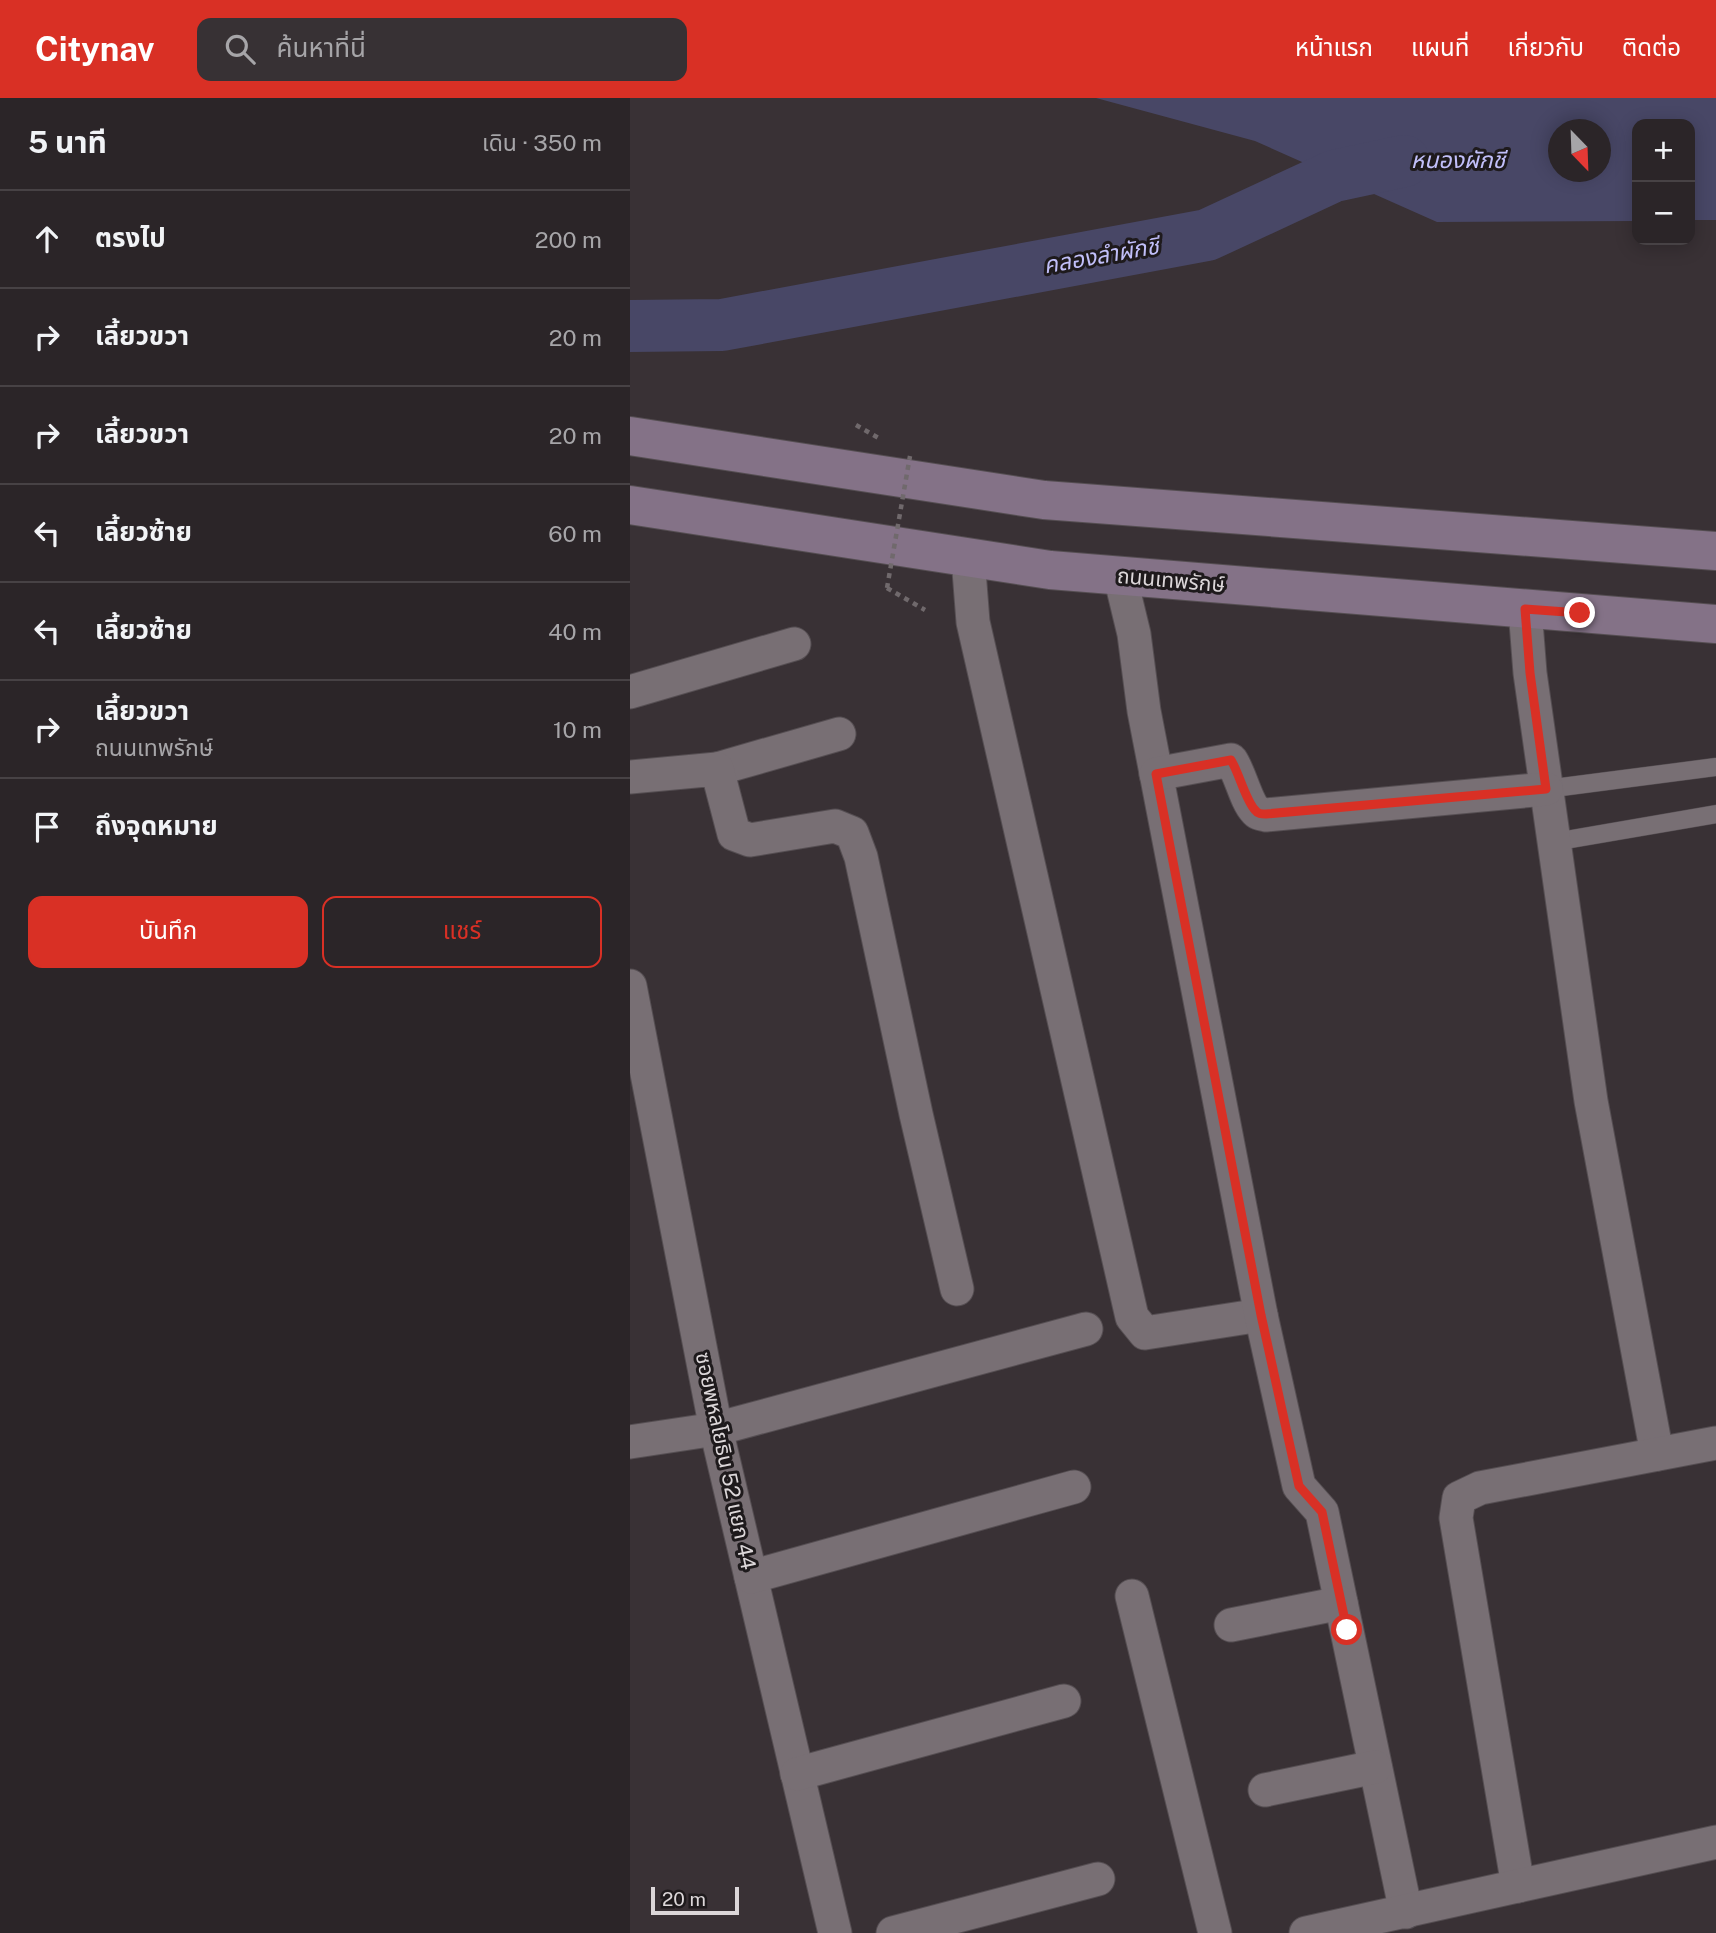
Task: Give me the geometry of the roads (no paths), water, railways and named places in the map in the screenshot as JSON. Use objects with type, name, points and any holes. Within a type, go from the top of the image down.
[{"type":"main road","points":[[630,436],[1044,500],[1716,551]]},
{"type":"main road","name":"ถนนเทพรักษ์","points":[[630,505],[1050,570],[1716,624]]},
{"type":"street","points":[[968,558],[972,622],[1132,1317],[1144,1333],[1261,1315]]},
{"type":"street","points":[[1120,576],[1134,635],[1144,711],[1261,1315],[1299,1486],[1322,1512],[1406,1912]]},
{"type":"street","points":[[1525,609],[1530,673],[1591,1101],[1657,1454]]},
{"type":"street","points":[[630,692],[794,645]]},
{"type":"street","points":[[630,777],[717,769],[839,734]]},
{"type":"street","points":[[1156,774],[1231,760],[1252,807],[1257,812],[1266,814],[1546,789]]},
{"type":"street","points":[[717,769],[734,834],[750,840],[835,826],[852,833],[861,857],[957,1289]]},
{"type":"street","name":"ซอยพหลโยธิน 52 แยก 44","points":[[630,986],[716,1430],[835,1933]]},
{"type":"street","points":[[630,1442],[716,1430],[1086,1329]]},
{"type":"street","points":[[1518,1886],[1456,1518],[1459,1498],[1480,1488],[1716,1443]]},
{"type":"street","points":[[751,1577],[1074,1487]]},
{"type":"street","points":[[1132,1596],[1215,1933]]},
{"type":"street","points":[[1231,1625],[1341,1603]]},
{"type":"street","points":[[797,1774],[1064,1701]]},
{"type":"street","points":[[1265,1790],[1375,1767]]},
{"type":"street","points":[[1306,1933],[1716,1842]]},
{"type":"street","points":[[893,1933],[1098,1879]]},
{"type":"lane","points":[[1546,789],[1716,767]]},
{"type":"lane","points":[[1554,842],[1716,814]]},
{"type":"water","name":"หนองผักชี","points":[[1096,98],[1716,98],[1716,220],[1695,220],[1695,119],[1632,119],[1632,221],[1437,222],[1255,141]]},
{"type":"waterway","name":"คลองลำผักชี","points":[[630,326],[722,325],[1207,235],[1334,176],[1404,161]]}]
